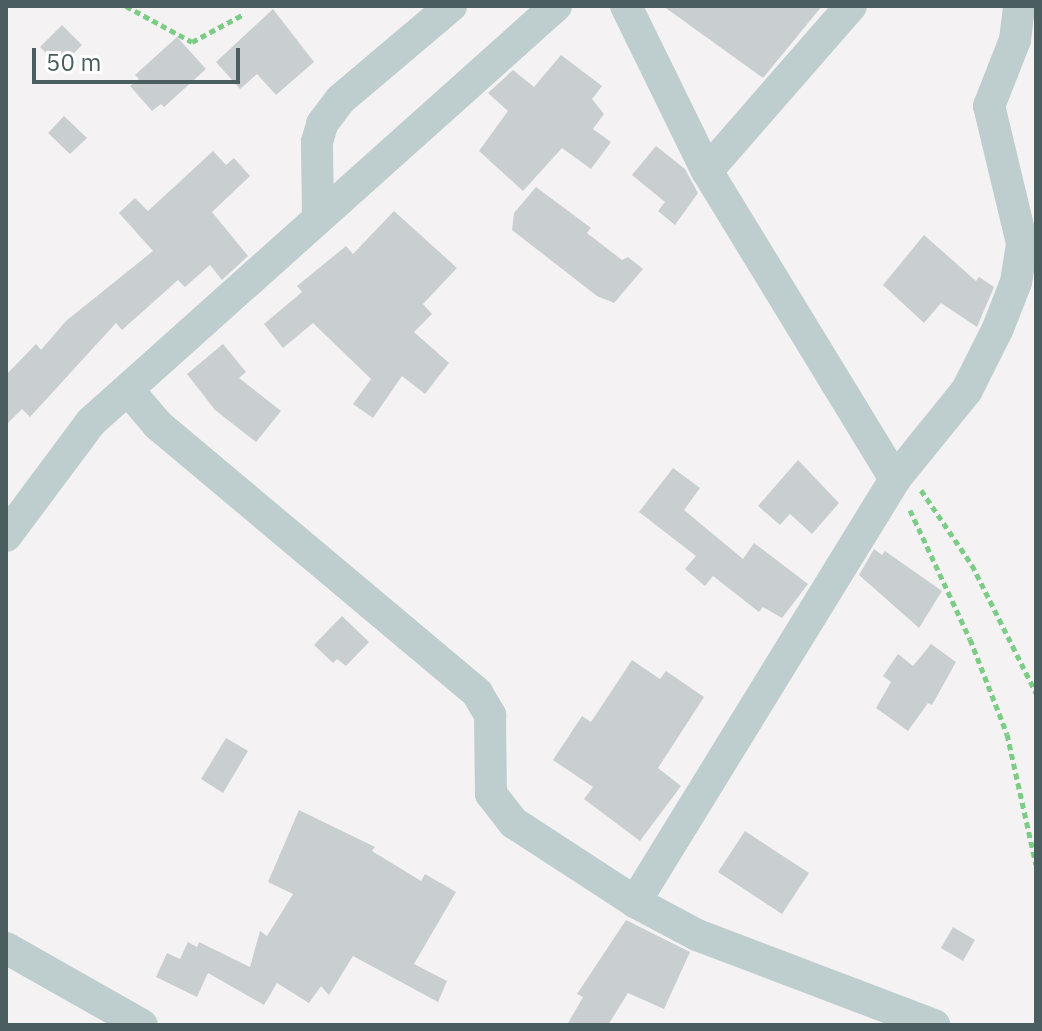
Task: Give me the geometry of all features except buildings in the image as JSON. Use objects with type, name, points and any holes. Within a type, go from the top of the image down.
[{"type":"street","points":[[318,217],[317,142],[330,113],[451,6]]},
{"type":"street","points":[[6,536],[77,437],[556,6]]},
{"type":"street","points":[[626,6],[707,171],[899,475]]},
{"type":"street","points":[[707,171],[851,6]]},
{"type":"street","points":[[635,902],[899,475],[967,390],[1016,282],[1029,240],[989,106],[1015,40],[1019,6]]},
{"type":"street","points":[[129,391],[158,425],[477,693],[490,715],[495,804],[514,823],[635,902],[697,935],[934,1025]]},
{"type":"street","points":[[6,948],[142,1025]]},
{"type":"path","points":[[126,6],[192,42],[244,14]]},
{"type":"path","points":[[899,475],[942,516],[1036,693]]},
{"type":"path","points":[[899,475],[970,639],[1007,734],[1036,865]]}]
